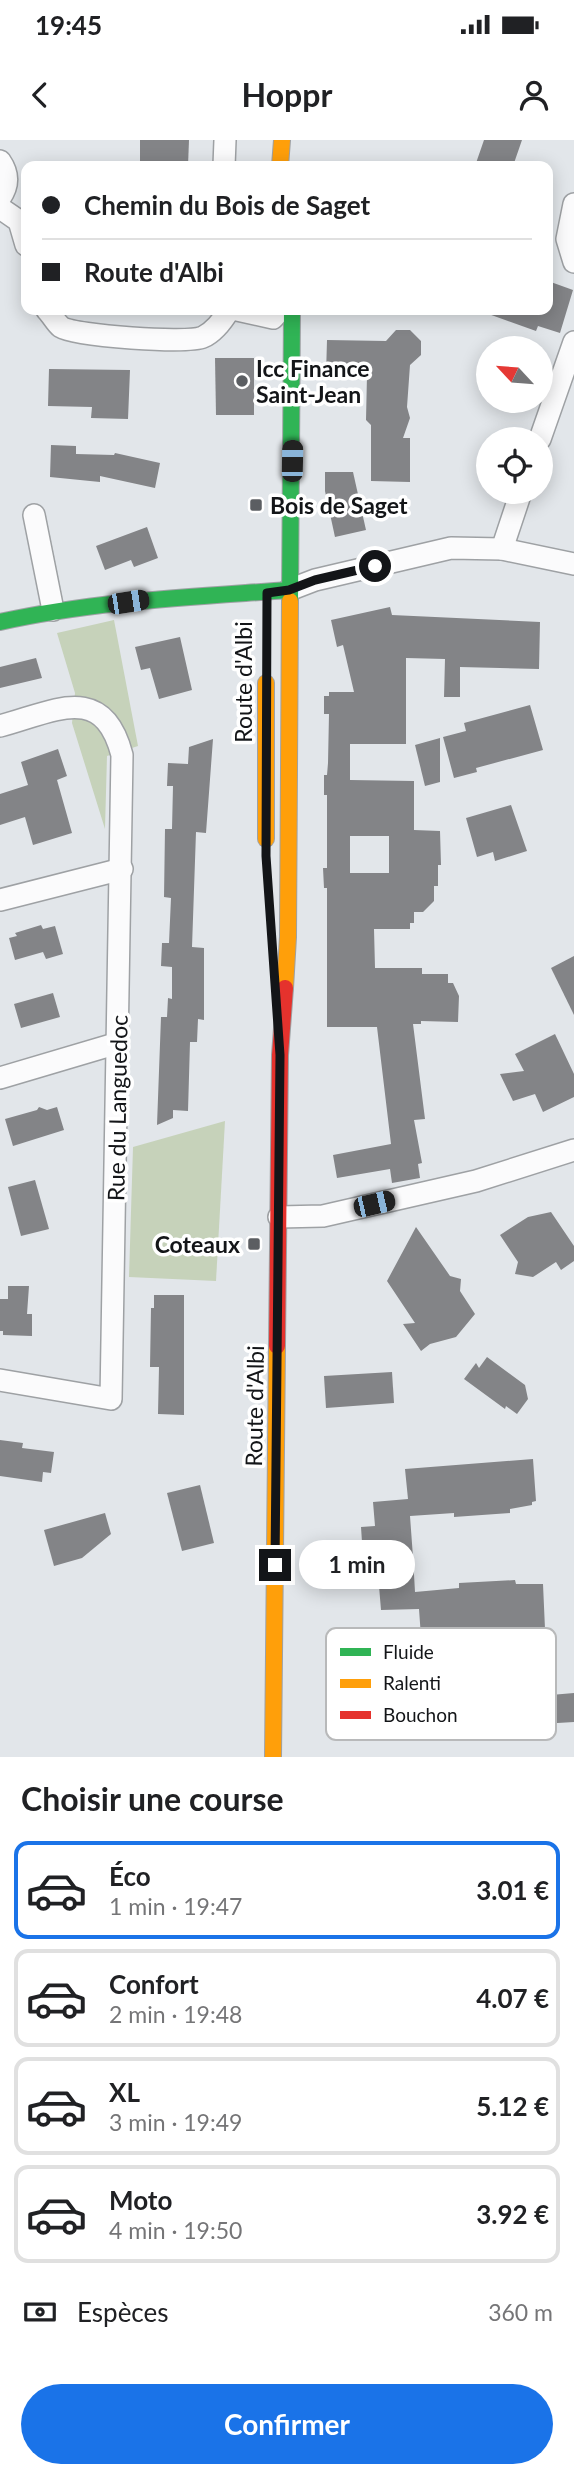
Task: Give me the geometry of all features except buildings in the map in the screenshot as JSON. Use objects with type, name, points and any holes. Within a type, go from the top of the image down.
[{"type":"main road","points":[[280,161],[282,140]]},
{"type":"main road","points":[[295,140],[295,161]]},
{"type":"main road","name":"Route d'Albi","points":[[273,1757],[280,1055],[288,937],[289,590],[278,316]]},
{"type":"main road","points":[[0,622],[53,610],[186,596],[289,590]]},
{"type":"main road","name":"Route d'Albi","points":[[266,856],[267,672]]},
{"type":"main road","name":"Route d'Albi","points":[[271,950],[280,1055]]},
{"type":"street","points":[[224,161],[225,140]]},
{"type":"street","points":[[0,161],[7,178],[6,188],[0,198]]},
{"type":"street","points":[[574,204],[567,239],[574,262]]},
{"type":"street","points":[[0,208],[19,220],[21,227]]},
{"type":"street","points":[[51,315],[61,327],[83,334],[183,340],[202,338],[214,329],[225,315]]},
{"type":"street","points":[[544,427],[574,342]]},
{"type":"street","points":[[502,549],[517,504]]},
{"type":"street","points":[[34,515],[53,610]]},
{"type":"street","points":[[289,590],[315,580],[451,548],[502,549],[574,564]]},
{"type":"street","name":"Rue du Languedoc","points":[[0,726],[72,706],[98,712],[116,731],[122,755],[111,1399],[0,1380]]},
{"type":"street","points":[[0,900],[122,869]]},
{"type":"street","points":[[0,1077],[118,1042]]},
{"type":"street","points":[[279,1217],[323,1216],[476,1181],[574,1150]]},
{"type":"green space","points":[[114,620],[138,746],[107,756],[105,829],[72,723],[75,693],[57,633]]},
{"type":"green space","points":[[225,1121],[216,1281],[129,1277],[133,1147]]},
{"type":"traffic: fast","points":[[290,601],[292,315]]},
{"type":"traffic: fast","points":[[0,622],[108,604],[289,590]]},
{"type":"traffic: slow","points":[[280,161],[282,140]]},
{"type":"traffic: slow","points":[[285,988],[288,937],[290,601]]},
{"type":"traffic: slow","points":[[266,683],[266,839]]},
{"type":"traffic: slow","points":[[273,1757],[277,1346]]},
{"type":"traffic: jam","points":[[277,1346],[280,1055],[285,988]]},
{"type":"place","name":"Icc Finance Saint-Jean","points":[[242,381]]},
{"type":"place","name":"Bois de Saget","points":[[256,505]]},
{"type":"place","name":"Coteaux","points":[[254,1244]]},
{"type":"route","points":[[275,1565],[280,1055],[266,856],[267,593],[289,590],[315,580],[375,566]]}]
